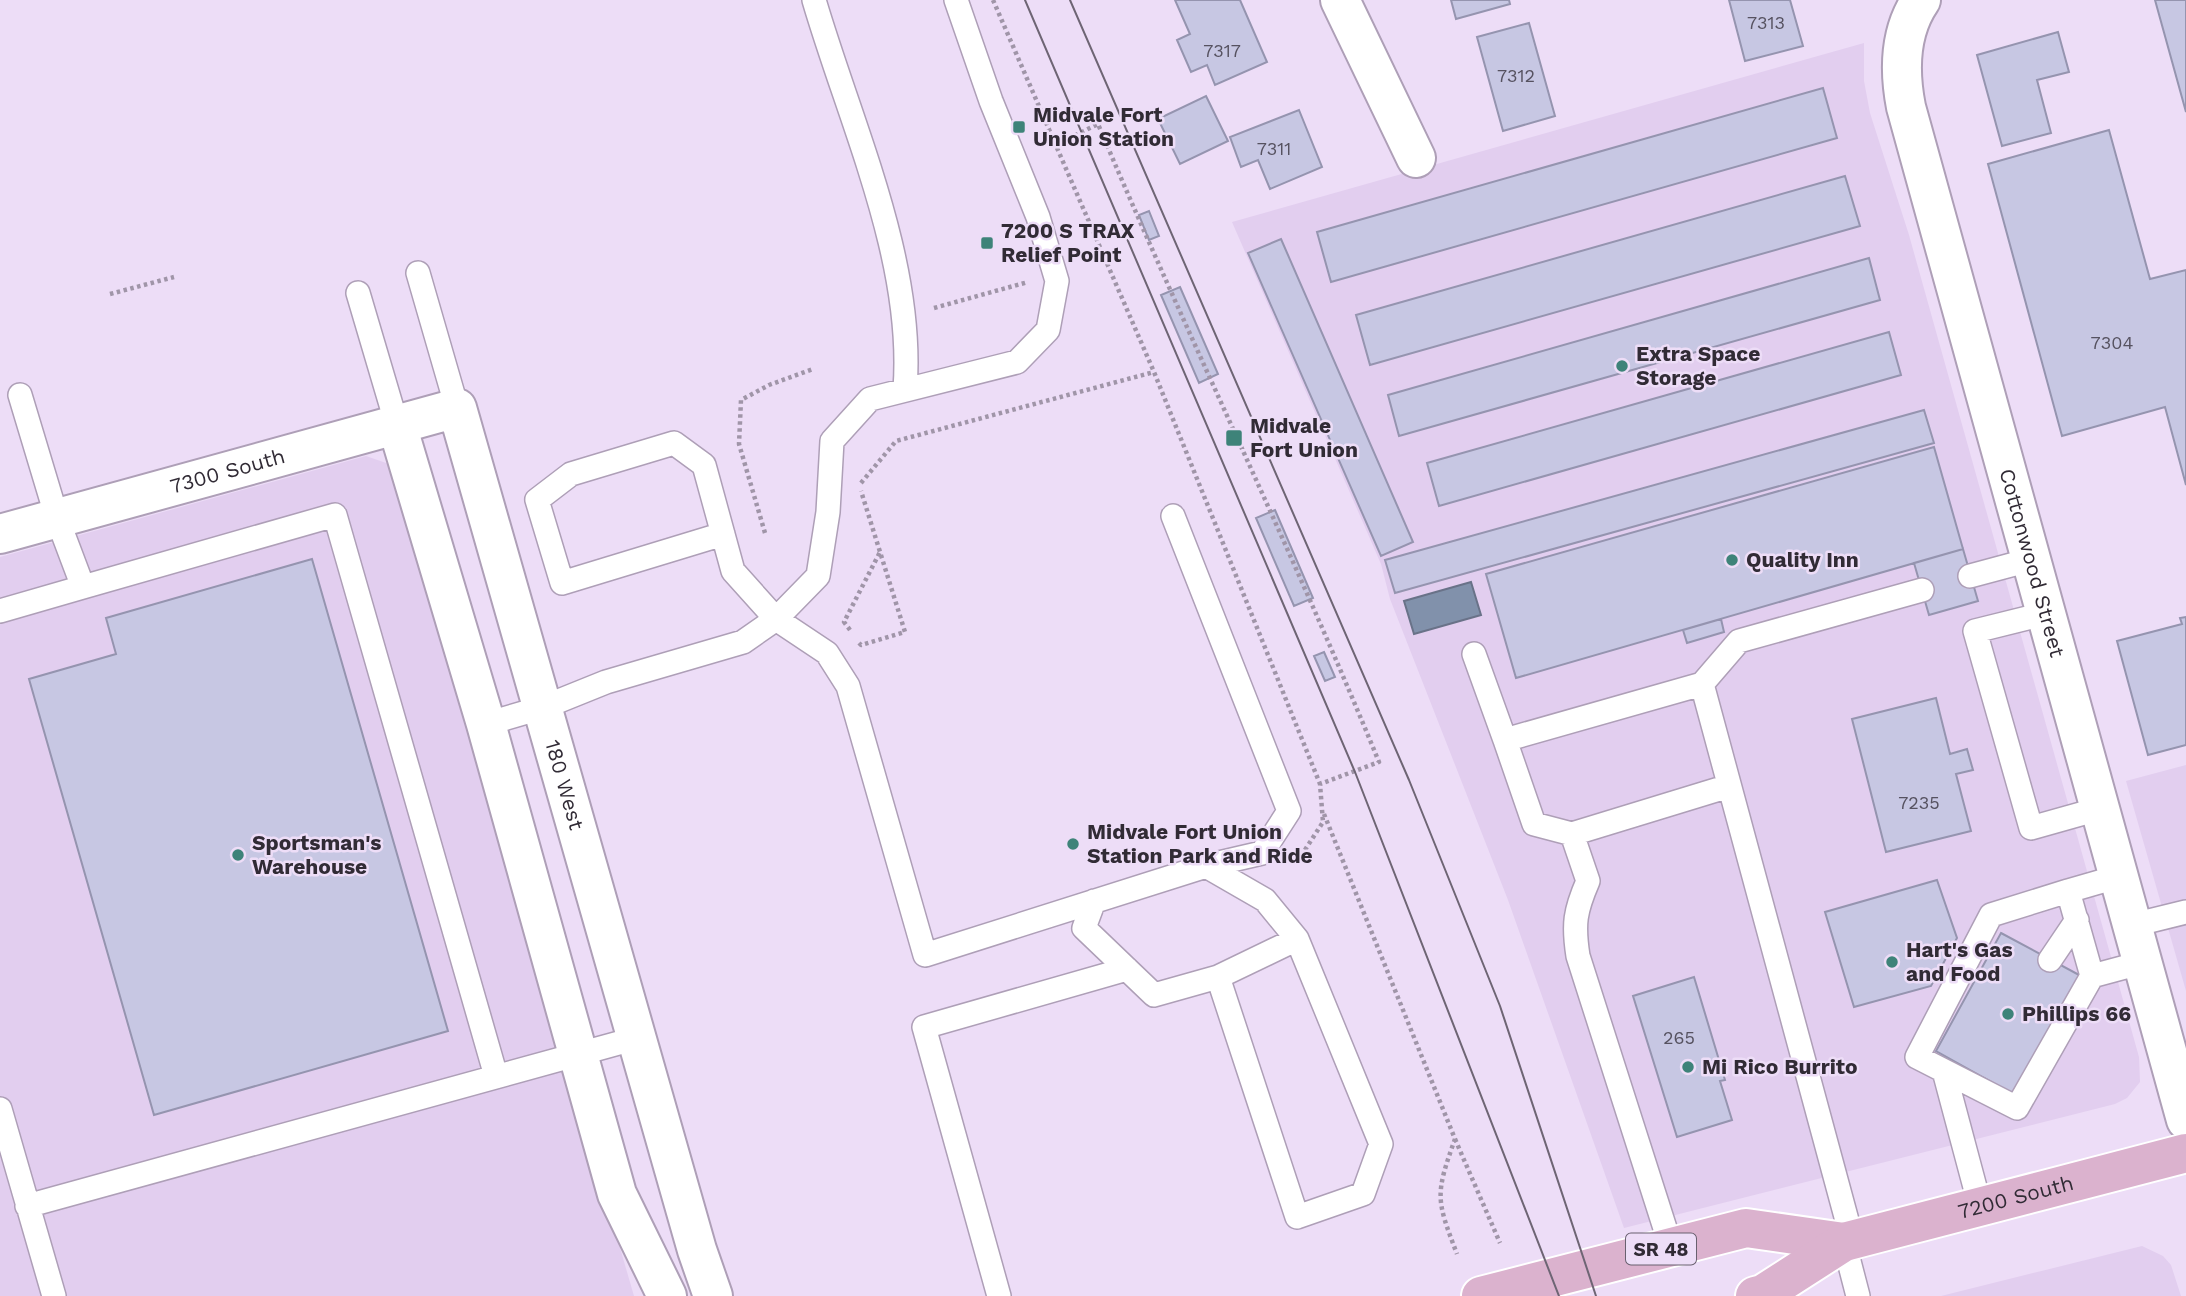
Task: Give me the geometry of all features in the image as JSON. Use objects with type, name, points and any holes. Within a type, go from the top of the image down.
[{"type":"main road","name":"7200 South","points":[[1755,1296],[1763,1294],[1848,1241],[2186,1153]]},
{"type":"main road","name":"7200 South","points":[[1481,1296],[1746,1228],[1848,1241]]},
{"type":"street","points":[[1340,0],[1416,158]]},
{"type":"street","name":"Cottonwood Street","points":[[1918,4],[1903,46],[1900,75],[1906,107],[2048,612],[2186,1120]]},
{"type":"street","name":"7300 South","points":[[0,534],[457,408]]},
{"type":"street","name":"180 West","points":[[457,408],[713,1296]]},
{"type":"street","points":[[397,425],[486,724],[617,1194],[667,1296]]},
{"type":"lane","points":[[814,0],[871,179],[896,270],[908,353],[905,390]]},
{"type":"lane","points":[[486,724],[544,706],[606,682],[743,642],[776,619],[818,576],[828,512],[832,442],[870,399],[1017,362],[1048,330],[1057,281],[1038,217],[991,101],[956,0]]},
{"type":"lane","name":"180 West","points":[[418,273],[457,408]]},
{"type":"lane","points":[[358,293],[397,425]]},
{"type":"lane","points":[[20,395],[57,518],[83,587]]},
{"type":"lane","points":[[723,534],[562,583],[537,500],[570,474],[674,443],[704,465],[723,534],[733,571],[776,619],[827,653],[848,686],[925,954],[1206,866],[1262,853],[1289,811],[1173,516]]},
{"type":"lane","points":[[0,611],[335,515],[496,1076]]},
{"type":"lane","points":[[1970,576],[2033,559]]},
{"type":"lane","points":[[1505,740],[1702,684],[1739,641],[1922,590]]},
{"type":"lane","points":[[2048,612],[1975,631],[2031,828],[2102,808]]},
{"type":"lane","points":[[1474,654],[1534,824],[1572,834],[1729,786]]},
{"type":"lane","points":[[1702,684],[1848,1241],[1858,1296]]},
{"type":"lane","points":[[1572,834],[1588,881],[1577,906],[1574,927],[1578,956],[1671,1247]]},
{"type":"lane","points":[[1206,866],[1265,900],[1297,939],[1381,1144],[1363,1194],[1297,1217],[1218,977]]},
{"type":"lane","points":[[2068,891],[2092,976],[2017,1108],[1974,1079],[1944,1071],[1917,1057],[1991,915],[2068,891],[2120,877]]},
{"type":"lane","points":[[1094,901],[1084,928],[1154,995],[1218,977],[1297,939]]},
{"type":"lane","points":[[2133,925],[2186,912]]},
{"type":"lane","points":[[2050,960],[2077,920]]},
{"type":"lane","points":[[2092,976],[2144,962]]},
{"type":"lane","points":[[999,1296],[924,1027],[1127,969]]},
{"type":"lane","points":[[27,1206],[637,1038]]},
{"type":"lane","points":[[1944,1071],[1980,1206]]},
{"type":"lane","points":[[0,1109],[54,1296]]},
{"type":"path","points":[[993,0],[1154,372],[1320,784],[1323,822],[1303,853],[1294,857]]},
{"type":"path","points":[[1056,145],[1098,124],[1145,236],[1343,673],[1380,762],[1320,784]]},
{"type":"path","points":[[110,294],[174,276]]},
{"type":"path","points":[[934,309],[1031,281]]},
{"type":"path","points":[[765,533],[739,444],[741,400],[769,385],[813,369]]},
{"type":"path","points":[[880,552],[844,622],[861,645],[905,632],[860,485],[896,441],[1154,372]]},
{"type":"path","points":[[1322,808],[1455,1139],[1500,1243]]},
{"type":"path","points":[[1455,1139],[1439,1184],[1441,1213],[1457,1254]]},
{"type":"shaded area","points":[[1864,43],[1864,81],[1870,113],[1909,235],[2139,1057],[2140,1082],[2127,1098],[2115,1104],[1624,1228],[1508,900],[1390,599],[1381,564],[1232,222]]},
{"type":"shaded area","points":[[366,456],[389,464],[397,479],[634,1296],[0,1296],[0,557]]},
{"type":"shaded area","points":[[2186,765],[2186,991],[2126,781]]},
{"type":"shaded area","points":[[2142,1246],[2163,1256],[2171,1265],[2181,1296],[1941,1296]]},
{"type":"water","points":[[1471,582],[1481,615],[1414,634],[1404,601]]},
{"type":"building","points":[[1175,0],[1240,0],[1267,62],[1215,85],[1207,65],[1191,72],[1177,40],[1190,34]]},
{"type":"building","points":[[1451,0],[1509,0],[1510,4],[1456,19]]},
{"type":"building","points":[[1729,0],[1790,0],[1803,46],[1745,61]]},
{"type":"building","points":[[2155,0],[2186,0],[2186,112]]},
{"type":"building","points":[[1529,23],[1555,116],[1503,131],[1477,37]]},
{"type":"building","points":[[2058,32],[2069,72],[2037,80],[2051,133],[2002,146],[1977,55]]},
{"type":"building","points":[[1823,88],[1837,138],[1331,282],[1317,232]]},
{"type":"building","points":[[1206,96],[1228,141],[1180,164],[1158,119]]},
{"type":"building","points":[[1299,110],[1322,167],[1270,189],[1258,160],[1241,167],[1230,137]]},
{"type":"building","points":[[2109,130],[2150,279],[2186,270],[2186,485],[2165,407],[2062,436],[1988,164]]},
{"type":"building","points":[[1845,176],[1860,226],[1370,365],[1356,315]]},
{"type":"building","points":[[1149,211],[1159,236],[1149,240],[1139,215]]},
{"type":"building","points":[[1281,239],[1413,542],[1381,556],[1248,253]]},
{"type":"building","points":[[1869,258],[1880,300],[1399,436],[1388,395]]},
{"type":"building","points":[[1180,287],[1218,374],[1199,383],[1161,295]]},
{"type":"building","points":[[1889,332],[1901,375],[1439,506],[1427,463]]},
{"type":"building","points":[[1924,410],[1934,443],[1395,593],[1385,560]]},
{"type":"building","name":"Quality Inn","points":[[1934,447],[1963,549],[1516,678],[1486,574]]},
{"type":"building","points":[[1275,510],[1313,598],[1294,606],[1256,518]]},
{"type":"building","points":[[1963,549],[1978,601],[1929,615],[1914,563]]},
{"type":"building","name":"Sportsman's Warehouse","points":[[312,559],[448,1031],[154,1115],[29,679],[116,654],[106,618]]},
{"type":"building","points":[[2186,617],[2186,745],[2148,755],[2117,641],[2182,624],[2180,618]]},
{"type":"building","points":[[1721,619],[1724,632],[1687,643],[1683,630]]},
{"type":"building","points":[[1324,652],[1335,677],[1325,681],[1314,656]]},
{"type":"building","points":[[1936,698],[1950,754],[1967,749],[1973,770],[1956,774],[1971,831],[1886,852],[1852,719]]},
{"type":"building","name":"Hart's Gas and Food","points":[[1937,880],[1957,938],[1931,986],[1854,1007],[1825,912]]},
{"type":"building","name":"Phillips 66","points":[[2001,933],[2081,976],[2015,1095],[1936,1051]]},
{"type":"building","points":[[1694,977],[1725,1080],[1720,1081],[1732,1120],[1677,1137],[1633,996]]},
{"type":"tram line","points":[[1025,0],[1355,772],[1559,1296]]},
{"type":"tram line","points":[[1070,0],[1409,780],[1500,1006],[1596,1296]]},
{"type":"place","name":"Midvale Fort Union Station","points":[[1019,127]]},
{"type":"place","name":"7200 S TRAX Relief Point","points":[[987,243]]},
{"type":"place","name":"Extra Space Storage","points":[[1622,366]]},
{"type":"place","name":"Midvale Fort Union","points":[[1234,438]]},
{"type":"place","name":"Quality Inn","points":[[1732,560]]},
{"type":"place","name":"Midvale Fort Union Station Park and Ride","points":[[1073,844]]},
{"type":"place","name":"Sportsman's Warehouse","points":[[238,855]]},
{"type":"place","name":"Hart's Gas and Food","points":[[1892,962]]},
{"type":"place","name":"Phillips 66","points":[[2008,1014]]},
{"type":"place","name":"Mi Rico Burrito","points":[[1688,1067]]}]
